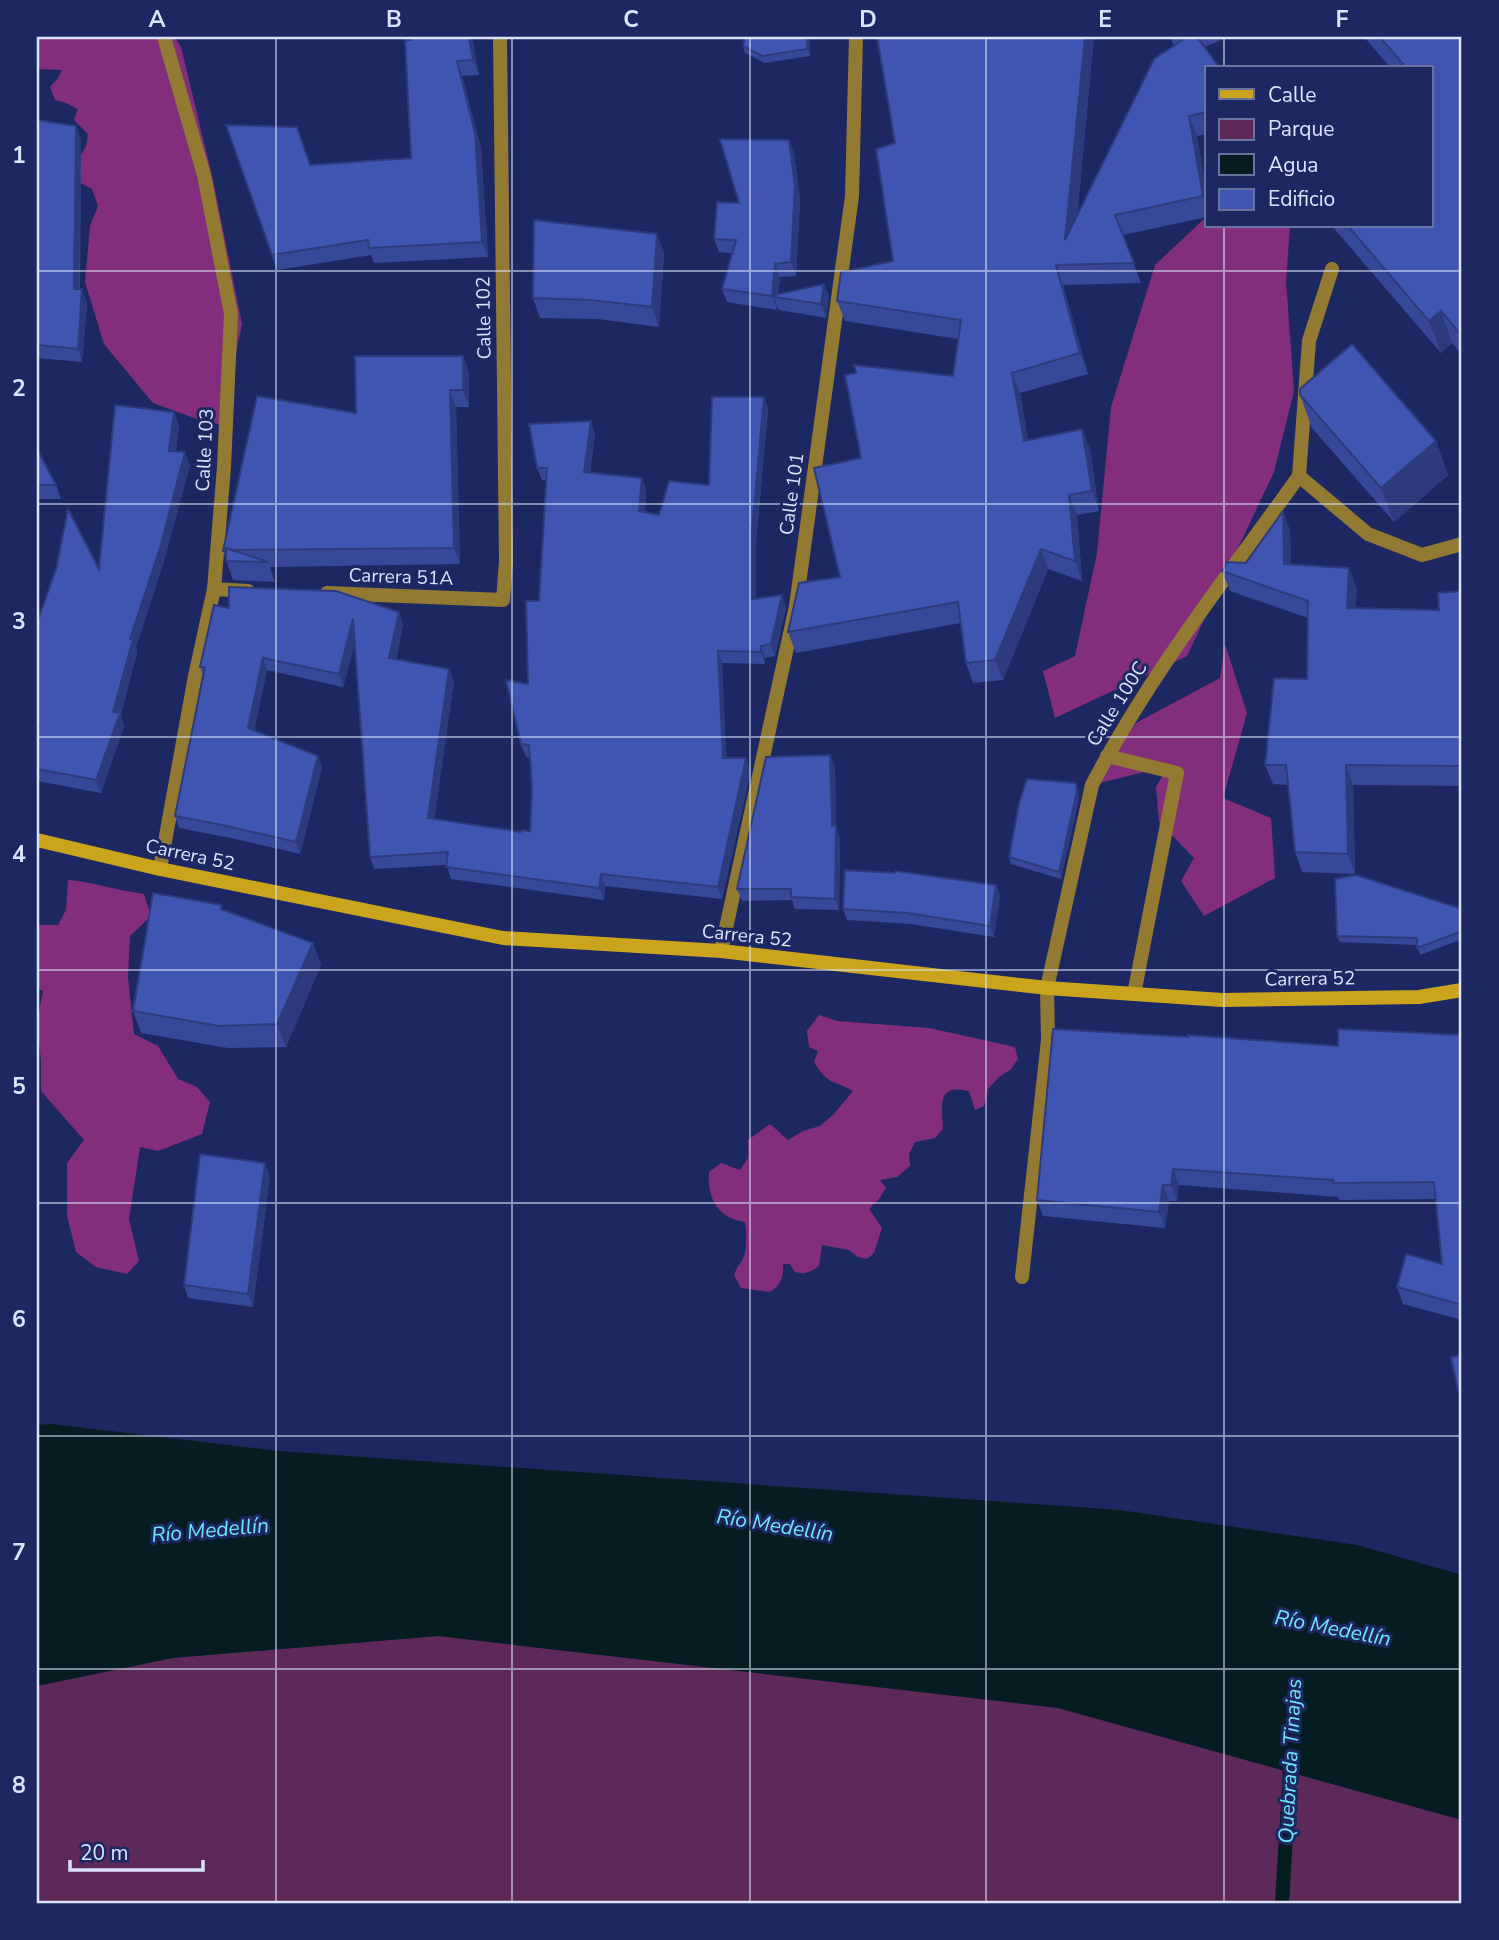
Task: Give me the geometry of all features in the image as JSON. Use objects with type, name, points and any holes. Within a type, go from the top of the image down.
[{"type":"main road","name":"Carrera 52","points":[[37,840],[160,869],[503,938],[722,951],[1047,988],[1222,1000],[1419,997],[1462,990]]},
{"type":"street","name":"Calle 103","points":[[160,869],[195,676],[214,590],[231,314],[204,175],[164,37]]},
{"type":"street","name":"Calle 102","points":[[500,37],[506,562],[503,600]]},
{"type":"street","name":"Calle 101","points":[[722,951],[796,606],[852,196],[856,37]]},
{"type":"street","points":[[1332,269],[1309,341],[1299,476],[1368,534],[1422,555],[1462,544]]},
{"type":"street","name":"Calle 100C","points":[[1022,1277],[1048,1040],[1047,988],[1092,785],[1156,677],[1299,476]]},
{"type":"street","points":[[214,590],[269,592]]},
{"type":"street","name":"Carrera 51A","points":[[310,593],[503,600]]},
{"type":"street","points":[[1107,756],[1177,773],[1134,994]]},
{"type":"green space","points":[[438,1636],[1058,1708],[1462,1820],[1462,1903],[37,1903],[37,1686],[172,1658]]},
{"type":"shaded area","points":[[37,37],[175,37],[181,47],[213,180],[242,324],[221,424],[208,423],[153,403],[104,344],[85,282],[90,226],[98,206],[92,189],[77,181],[77,162],[86,146],[88,134],[74,120],[78,109],[55,100],[50,87],[62,70],[37,69]]},
{"type":"shaded area","points":[[1203,220],[1205,228],[1290,228],[1286,281],[1294,391],[1274,472],[1187,656],[1055,718],[1043,671],[1075,656],[1097,553],[1111,407],[1155,265]]},
{"type":"shaded area","points":[[1225,644],[1247,713],[1223,798],[1271,818],[1275,878],[1204,916],[1181,881],[1194,858],[1159,822],[1156,787],[1168,766],[1092,785],[1136,723],[1220,678]]},
{"type":"shaded area","points":[[68,880],[144,894],[151,916],[130,936],[128,977],[134,1034],[158,1046],[178,1079],[197,1087],[210,1102],[202,1134],[158,1151],[140,1147],[129,1219],[139,1261],[127,1274],[96,1267],[76,1252],[67,1215],[67,1163],[84,1140],[41,1091],[37,1023],[43,991],[37,988],[37,927],[58,925],[66,910]]},
{"type":"shaded area","points":[[819,1015],[837,1021],[929,1028],[1015,1047],[1018,1059],[1011,1069],[988,1089],[984,1106],[975,1110],[969,1091],[958,1089],[946,1093],[942,1105],[943,1129],[935,1138],[915,1142],[909,1154],[910,1166],[897,1177],[880,1180],[886,1188],[869,1209],[882,1228],[874,1253],[867,1259],[858,1257],[849,1250],[822,1245],[819,1266],[810,1271],[795,1272],[790,1264],[783,1264],[781,1280],[770,1292],[741,1288],[734,1275],[745,1251],[745,1222],[728,1216],[716,1206],[710,1191],[709,1172],[721,1163],[740,1170],[748,1158],[748,1140],[770,1124],[788,1140],[803,1131],[820,1126],[853,1091],[827,1079],[814,1062],[818,1051],[809,1047],[807,1031]]},
{"type":"water","name":"Río Medellín","points":[[51,1424],[279,1451],[1120,1510],[1357,1545],[1462,1575],[1462,1820],[1058,1708],[438,1636],[172,1658],[37,1686],[37,1425]]},
{"type":"building","points":[[411,37],[469,37],[473,60],[457,61],[475,133],[482,242],[369,248],[368,240],[272,255],[226,125],[297,127],[310,165],[411,158],[405,40],[411,40]]},
{"type":"building","points":[[745,37],[807,37],[807,49],[762,56],[743,46]]},
{"type":"building","points":[[877,37],[1085,37],[1065,240],[1154,59],[1187,37],[1197,37],[1219,66],[1205,66],[1205,112],[1189,116],[1203,196],[1115,215],[1134,263],[1056,265],[1080,353],[1012,373],[1024,441],[1082,429],[1092,491],[1069,495],[1075,561],[1041,549],[995,660],[966,663],[958,602],[788,632],[799,583],[840,577],[814,468],[861,458],[845,375],[856,373],[854,365],[953,376],[961,320],[837,301],[841,272],[893,261],[876,149],[895,143]]},
{"type":"building","points":[[1380,37],[1462,37],[1462,336],[1441,311],[1429,321],[1350,228],[1432,228],[1432,66],[1400,66],[1403,64]]},
{"type":"building","points":[[37,120],[76,126],[74,289],[82,289],[78,349],[37,345]]},
{"type":"building","points":[[720,139],[789,140],[795,186],[791,262],[775,264],[772,296],[722,289],[736,240],[714,239],[717,202],[739,203]]},
{"type":"building","points":[[534,220],[657,234],[652,307],[591,300],[533,298]]},
{"type":"building","points":[[824,284],[821,304],[774,297],[774,295]]},
{"type":"building","points":[[1352,344],[1436,441],[1381,488],[1300,395],[1300,389]]},
{"type":"building","points":[[355,356],[463,356],[463,390],[450,390],[454,548],[226,548],[226,551],[223,551],[257,396],[356,413]]},
{"type":"building","points":[[712,397],[764,397],[752,530],[752,599],[782,595],[771,644],[761,646],[761,652],[718,651],[723,758],[746,758],[718,887],[601,874],[599,888],[446,867],[448,852],[370,857],[353,619],[339,674],[263,658],[248,728],[318,756],[296,842],[175,816],[205,667],[200,667],[214,605],[229,608],[229,587],[336,591],[399,612],[389,658],[449,669],[428,818],[521,832],[530,831],[532,789],[529,745],[521,744],[506,680],[528,684],[526,601],[539,601],[547,468],[537,468],[529,424],[591,421],[584,472],[642,478],[639,511],[659,515],[669,481],[709,485]]},
{"type":"building","points":[[115,405],[174,412],[169,451],[185,452],[160,548],[130,639],[133,639],[113,712],[120,713],[96,780],[37,769],[37,623],[56,569],[68,509],[99,569]]},
{"type":"building","points":[[37,449],[56,485],[37,485]]},
{"type":"building","points":[[1283,511],[1284,564],[1349,568],[1347,608],[1439,610],[1438,593],[1462,591],[1462,766],[1346,765],[1348,854],[1295,852],[1286,765],[1265,765],[1274,678],[1307,679],[1308,601],[1222,571],[1227,562],[1246,563]]},
{"type":"building","points":[[226,548],[268,562],[226,561]]},
{"type":"building","points":[[830,755],[832,826],[836,826],[835,899],[791,897],[791,889],[737,889],[766,757]]},
{"type":"building","points":[[1027,779],[1076,783],[1077,791],[1059,872],[1009,857],[1019,803]]},
{"type":"building","points":[[845,870],[896,871],[996,885],[990,926],[907,913],[843,909]]},
{"type":"building","points":[[1356,875],[1462,909],[1462,931],[1417,948],[1417,938],[1337,936],[1335,879]]},
{"type":"building","points":[[153,893],[222,905],[221,909],[313,943],[277,1024],[219,1026],[133,1011]]},
{"type":"building","points":[[1053,1029],[1338,1046],[1338,1029],[1462,1035],[1462,1305],[1397,1287],[1406,1254],[1442,1264],[1434,1182],[1333,1183],[1333,1180],[1173,1169],[1171,1185],[1163,1185],[1159,1212],[1037,1200]]},
{"type":"building","points":[[200,1154],[265,1163],[248,1294],[184,1285]]},
{"type":"building","points":[[1462,1355],[1462,1389],[1458,1390],[1451,1357]]},
{"type":"waterway","name":"Quebrada Tinajas","points":[[1282,1903],[1291,1754]]}]
